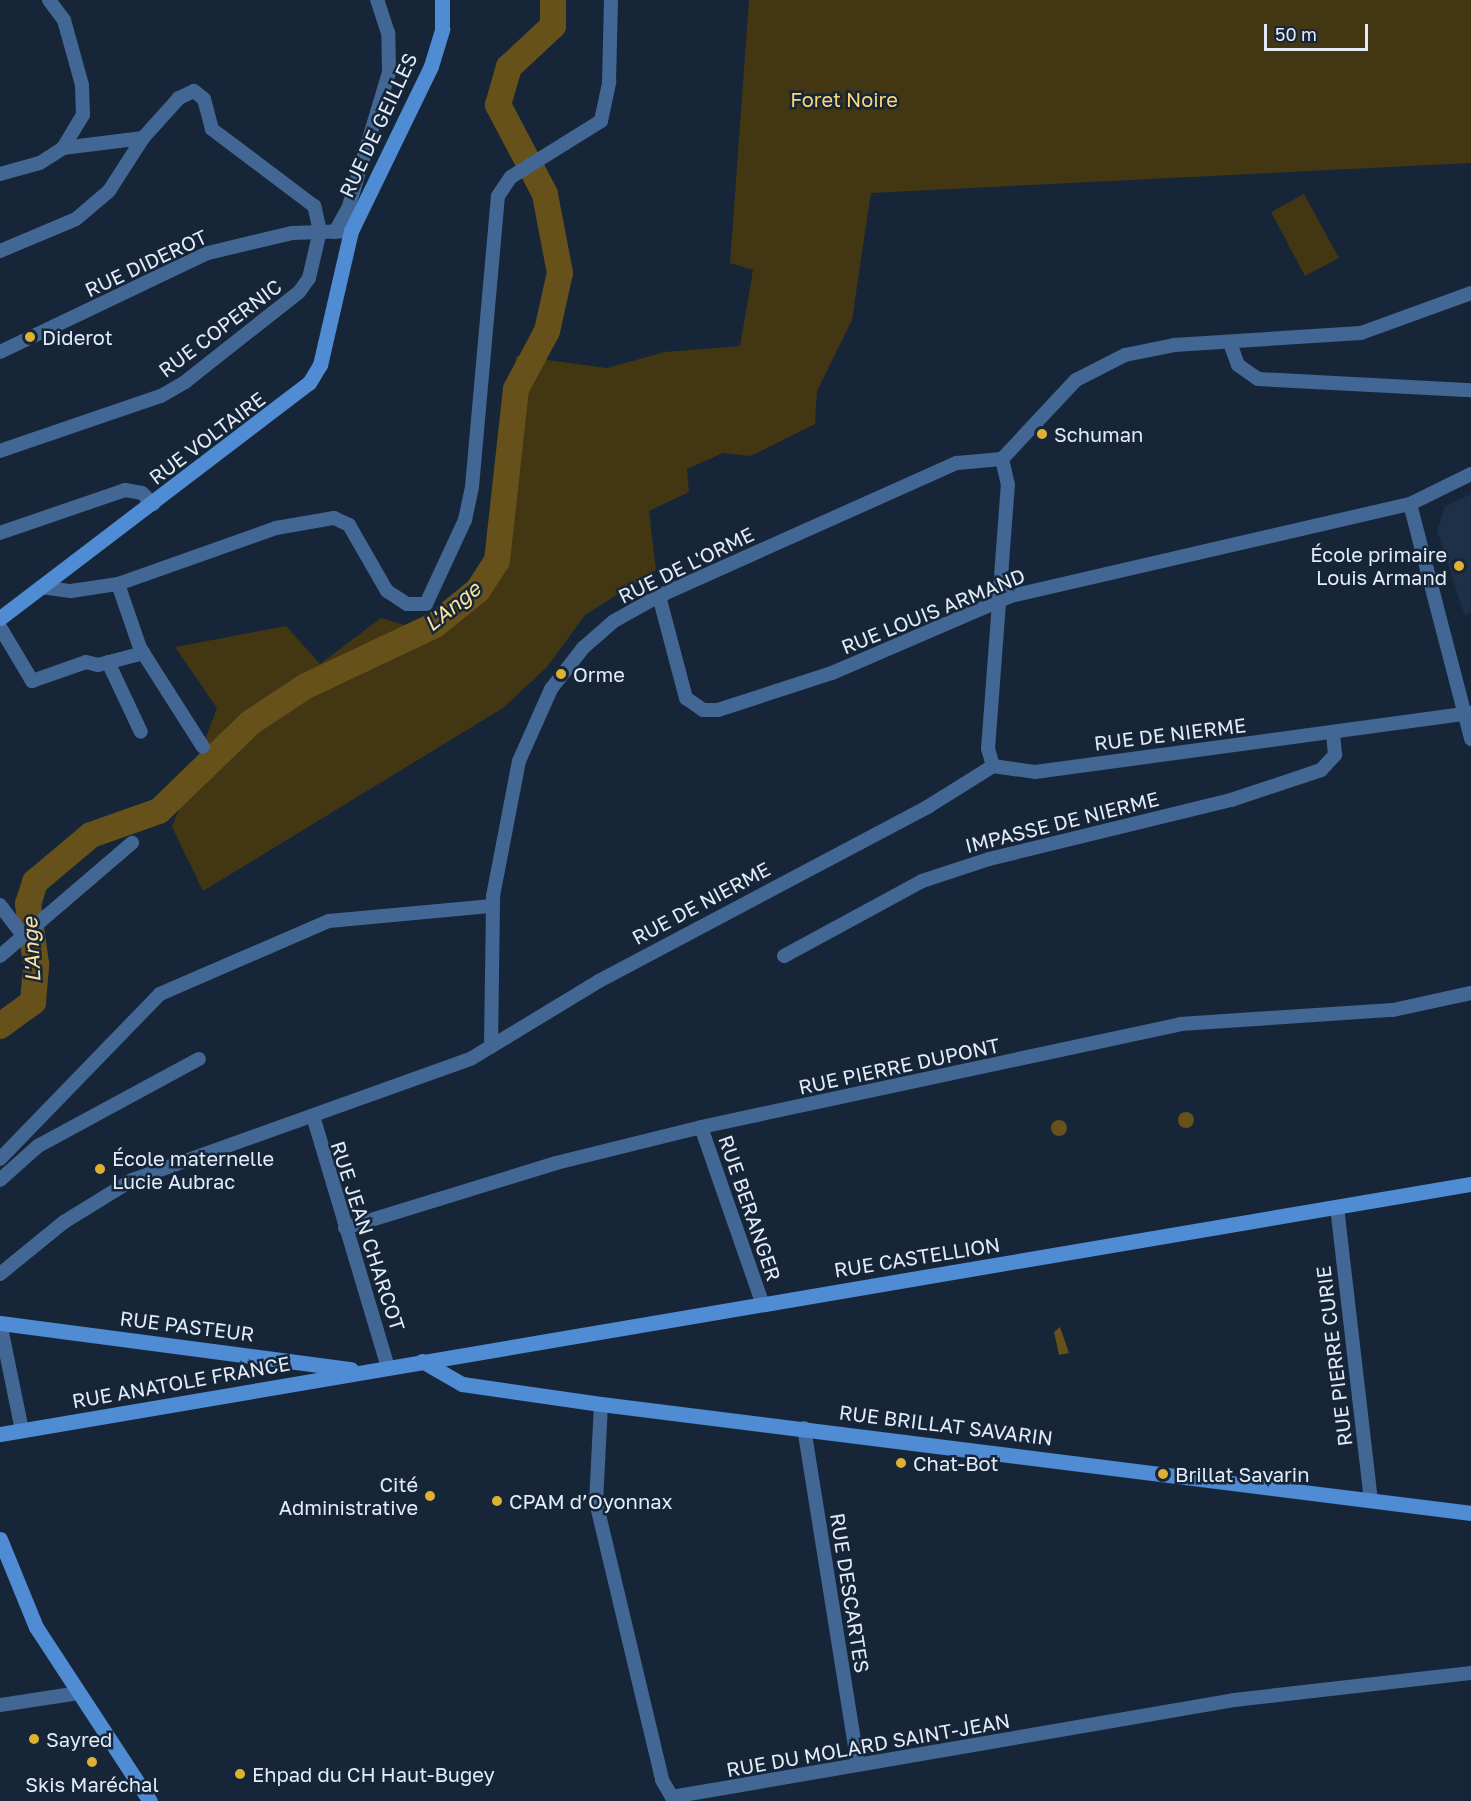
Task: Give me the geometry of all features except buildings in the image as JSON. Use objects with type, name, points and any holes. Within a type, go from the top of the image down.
[{"type":"main road","name":"RUE DE GEILLES","points":[[351,231],[431,66],[442,29],[442,0]]},
{"type":"main road","name":"RUE VOLTAIRE","points":[[0,618],[153,504],[309,383],[320,365],[351,231]]},
{"type":"main road","name":"RUE CASTELLION","points":[[369,1371],[762,1302],[1471,1184]]},
{"type":"main road","name":"RUE PASTEUR","points":[[0,1323],[369,1371]]},
{"type":"main road","name":"RUE BRILLAT SAVARIN","points":[[422,1361],[462,1384],[601,1404],[1471,1513]]},
{"type":"main road","name":"RUE ANATOLE FRANCE","points":[[0,1434],[369,1371]]},
{"type":"main road","points":[[0,1539],[36,1627],[150,1801]]},
{"type":"street","points":[[49,0],[64,20],[82,85],[82,115],[63,148]]},
{"type":"street","name":"RUE COPERNIC","points":[[0,451],[161,396],[185,382],[299,292],[309,278],[328,231],[348,209],[389,72],[388,33],[377,0]]},
{"type":"street","points":[[41,587],[71,591],[118,584],[276,528],[334,518],[349,525],[387,591],[407,604],[426,604],[465,520],[498,196],[521,170],[601,121],[609,82],[611,0]]},
{"type":"street","points":[[0,251],[76,219],[109,191],[143,138],[179,98],[194,91],[204,99],[212,129],[314,206],[328,231]]},
{"type":"street","points":[[0,174],[40,163],[63,148],[143,138]]},
{"type":"street","name":"RUE DIDEROT","points":[[0,352],[208,253],[263,238],[328,231],[351,231]]},
{"type":"street","points":[[993,766],[988,749],[1008,485],[1002,459],[1060,394],[1092,369],[1142,351],[1361,333],[1471,293]]},
{"type":"street","points":[[1230,343],[1238,365],[1258,379],[1471,390]]},
{"type":"street","name":"RUE DE L'ORME","points":[[491,1047],[492,906],[519,761],[537,713],[583,648],[614,621],[659,596],[957,463],[1002,459]]},
{"type":"street","name":"RUE LOUIS ARMAND","points":[[659,596],[684,692],[703,710],[832,674],[998,601],[1410,504],[1471,474]]},
{"type":"street","points":[[0,533],[125,490],[142,493],[153,504]]},
{"type":"street","points":[[1410,504],[1468,714],[1471,739]]},
{"type":"street","points":[[118,584],[143,653],[203,747]]},
{"type":"street","points":[[0,627],[32,681],[86,662],[108,662],[143,653]]},
{"type":"street","points":[[108,662],[141,732]]},
{"type":"street","name":"RUE DE NIERME","points":[[0,1274],[64,1222],[132,1180],[445,1071],[491,1047],[598,981],[929,806],[993,766],[1035,772],[1468,714]]},
{"type":"street","name":"IMPASSE DE NIERME","points":[[784,956],[933,878],[1231,800],[1321,770],[1335,755],[1333,733]]},
{"type":"street","points":[[0,956],[132,843]]},
{"type":"street","points":[[0,906],[23,936]]},
{"type":"street","points":[[0,1159],[160,994],[329,921],[492,906]]},
{"type":"street","name":"RUE PIERRE DUPONT","points":[[345,1228],[556,1163],[701,1127],[1180,1024],[1393,1010],[1471,993]]},
{"type":"street","points":[[0,1180],[38,1146],[199,1059]]},
{"type":"street","name":"RUE JEAN CHARCOT","points":[[313,1116],[388,1367]]},
{"type":"street","name":"RUE BERANGER","points":[[701,1127],[762,1302]]},
{"type":"street","name":"RUE PIERRE CURIE","points":[[1336,1207],[1371,1500]]},
{"type":"street","points":[[0,1323],[22,1430]]},
{"type":"street","name":"RUE DU MOLARD SAINT-JEAN","points":[[601,1404],[596,1502],[666,1790],[672,1797],[689,1798],[858,1764],[1234,1700],[1471,1673]]},
{"type":"street","name":"RUE DESCARTES","points":[[804,1428],[858,1764]]},
{"type":"street","points":[[0,1705],[80,1694]]},
{"type":"shaded area","name":"École primaire Louis Armand","points":[[1471,494],[1471,613],[1465,616],[1437,531],[1445,506]]},
{"type":"shaded area","points":[[1183,1112],[1189,1112],[1194,1120],[1192,1126],[1183,1128],[1178,1123],[1178,1117]]},
{"type":"shaded area","points":[[1059,1120],[1065,1122],[1067,1128],[1065,1134],[1059,1136],[1053,1134],[1051,1128],[1053,1122]]},
{"type":"shaded area","points":[[1060,1327],[1069,1353],[1059,1355],[1054,1332]]},
{"type":"green space","name":"Foret Noire","points":[[749,0],[1471,0],[1471,163],[871,193],[852,320],[817,391],[815,424],[751,456],[723,453],[687,469],[689,492],[649,511],[656,570],[585,615],[547,667],[503,708],[203,891],[172,827],[217,708],[175,647],[286,626],[320,664],[381,618],[411,627],[466,595],[490,552],[516,356],[607,368],[665,352],[740,346],[753,270],[730,263]]},
{"type":"green space","points":[[1304,194],[1339,258],[1305,276],[1271,212]]},
{"type":"waterway","name":"L'Ange","points":[[0,1026],[33,1002],[36,964],[28,904],[35,882],[91,835],[159,811],[250,723],[306,686],[435,625],[478,590],[497,561],[516,389],[547,331],[560,273],[545,194],[498,105],[509,67],[553,26],[553,0]]},
{"type":"place","name":"Diderot","points":[[30,337]]},
{"type":"place","name":"Schuman","points":[[1042,434]]},
{"type":"place","name":"École primaire Louis Armand","points":[[1459,566]]},
{"type":"place","name":"Orme","points":[[561,674]]},
{"type":"place","name":"École maternelle Lucie Aubrac","points":[[100,1169]]},
{"type":"place","name":"Chat-Bot","points":[[901,1463]]},
{"type":"place","name":"Brillat Savarin","points":[[1163,1474]]},
{"type":"place","name":"Cité Administrative","points":[[430,1496]]},
{"type":"place","name":"CPAM d’Oyonnax","points":[[497,1501]]},
{"type":"place","name":"Sayred","points":[[34,1739]]},
{"type":"place","name":"Skis Maréchal","points":[[92,1762]]},
{"type":"place","name":"Ehpad du CH Haut-Bugey","points":[[240,1774]]}]
